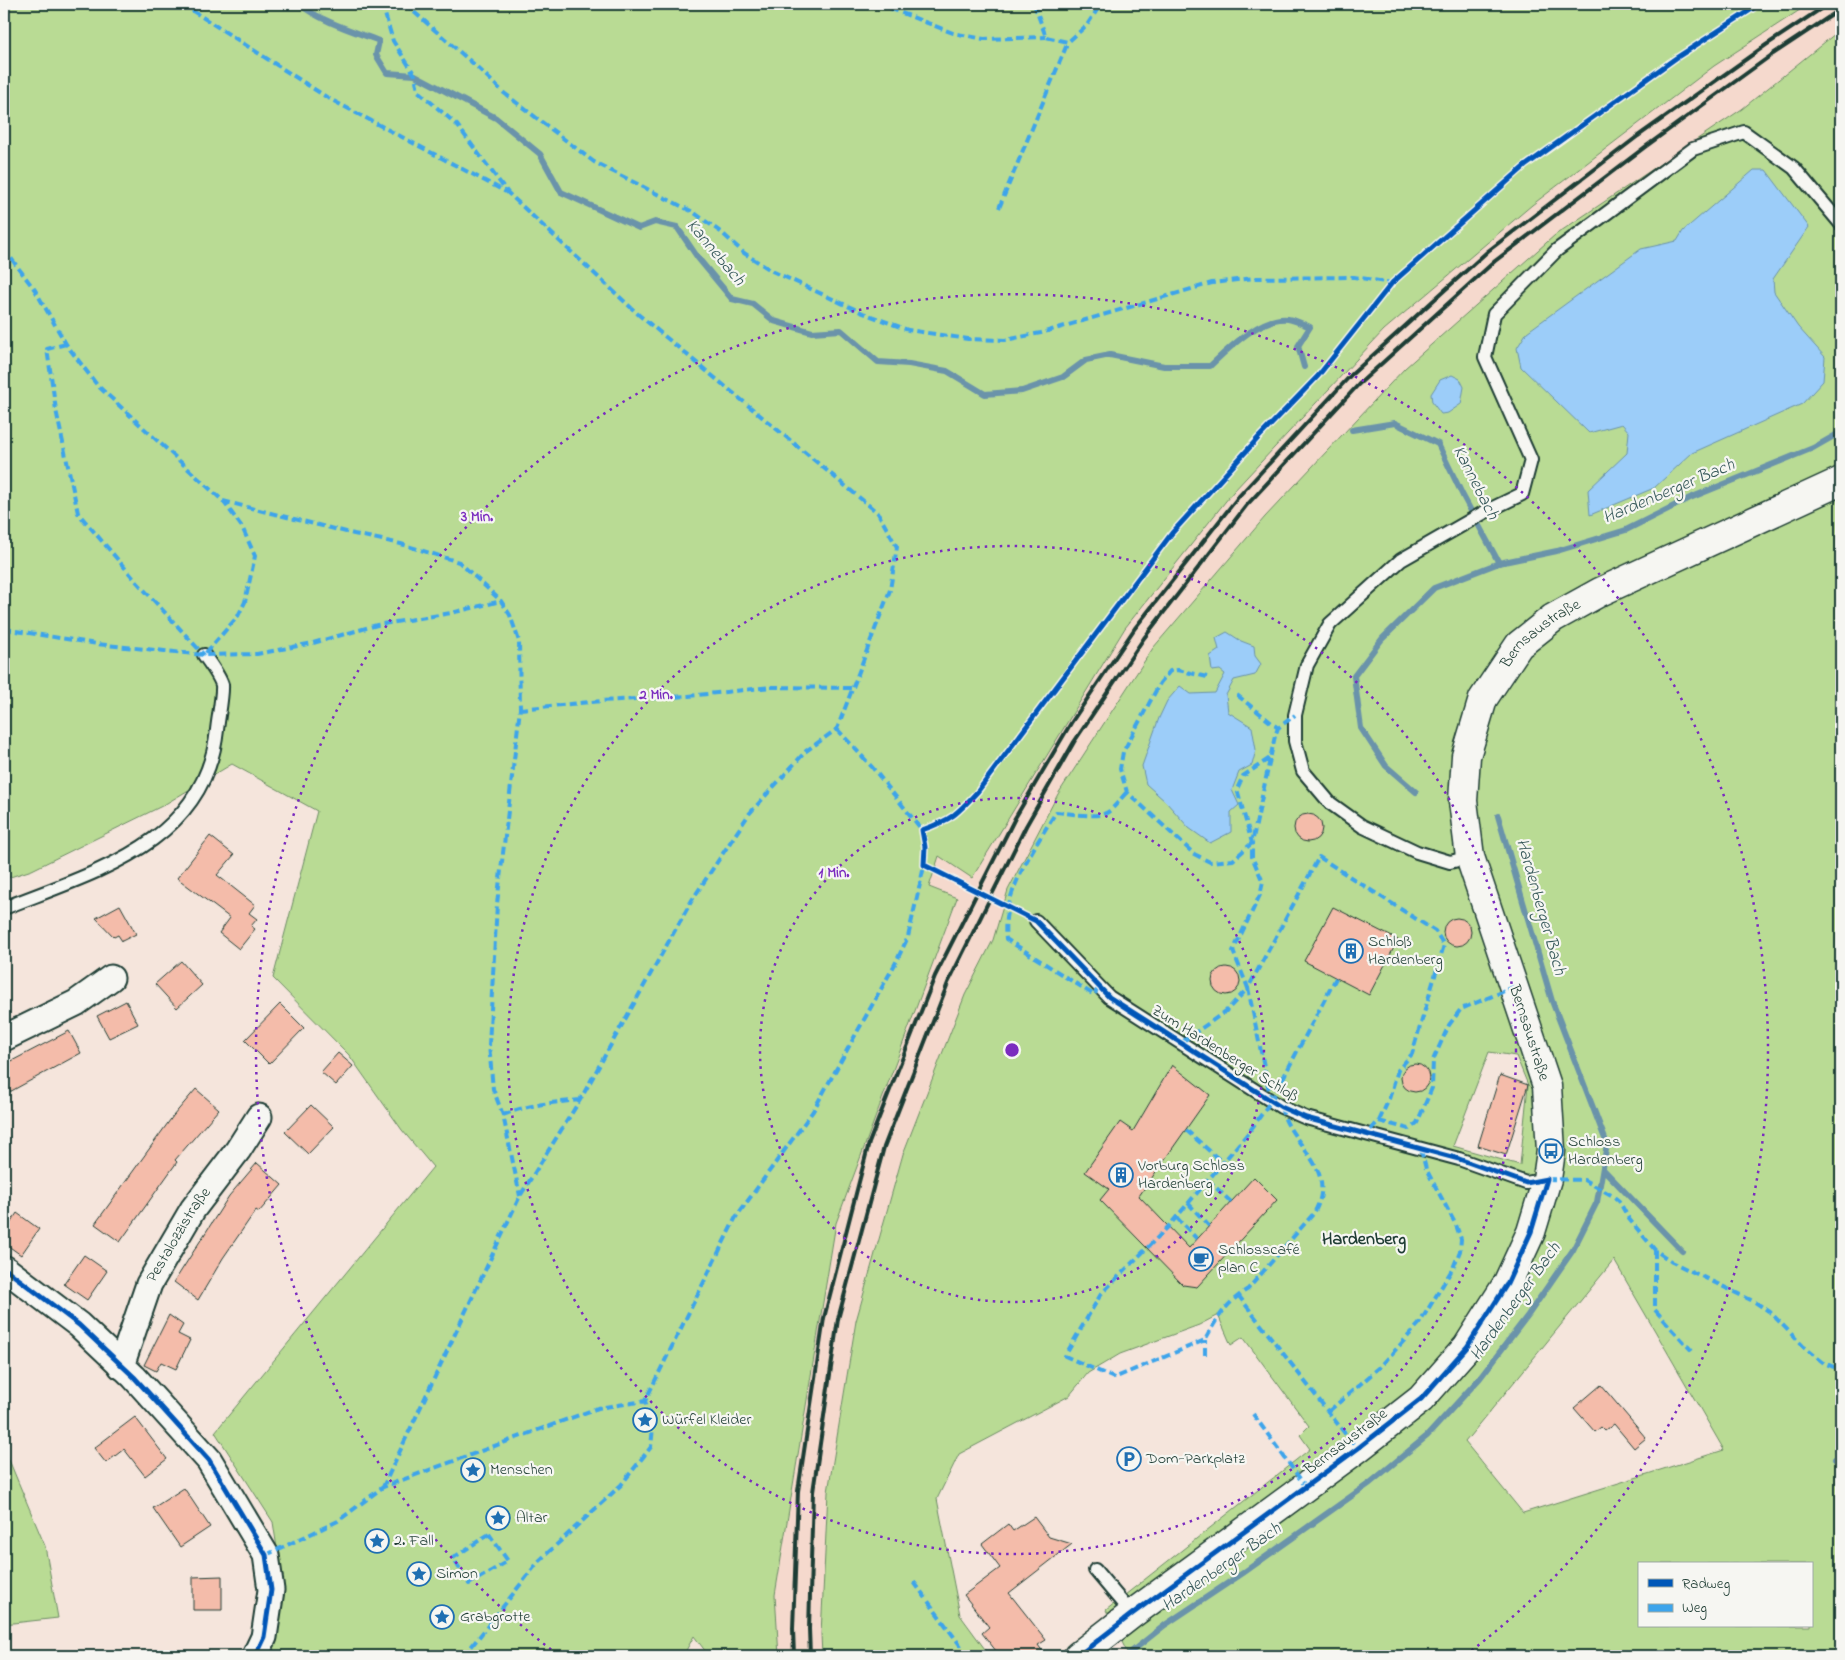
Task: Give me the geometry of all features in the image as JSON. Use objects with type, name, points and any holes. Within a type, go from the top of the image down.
[{"type":"main road","name":"Bernsaustraße","points":[[1078,1656],[1132,1614],[1357,1450],[1421,1399],[1467,1347],[1507,1284],[1531,1232],[1547,1179],[1551,1151],[1547,1086],[1470,857],[1463,801],[1466,756],[1483,699],[1519,645],[1553,618],[1600,592],[1841,480]]},
{"type":"street","points":[[4,1038],[76,1003],[111,978]]},
{"type":"street","name":"Pestalozzistraße","points":[[121,1366],[149,1284],[193,1209],[238,1150],[260,1117]]},
{"type":"street","points":[[4,1268],[80,1325],[134,1377],[209,1460],[266,1555],[271,1590],[264,1637],[255,1656]]},
{"type":"lane","points":[[1470,857],[1450,862],[1417,852],[1362,826],[1330,803],[1303,771],[1295,741],[1295,715],[1307,665],[1330,624],[1401,560],[1485,512],[1522,494],[1531,460],[1485,357],[1494,314],[1557,250],[1693,149],[1744,132],[1794,168],[1841,224]]},
{"type":"lane","points":[[4,908],[108,866],[154,840],[180,817],[202,785],[215,747],[222,684],[204,655]]},
{"type":"lane","name":"Zum Hardenberger Schloß","points":[[1036,921],[1109,997],[1281,1107],[1306,1118],[1459,1159],[1526,1183],[1547,1179]]},
{"type":"lane","points":[[1095,1570],[1132,1614]]},
{"type":"shaded area","points":[[1809,4],[1841,4],[1841,29],[1742,109],[1265,517],[1153,648],[1058,794],[1008,890],[993,940],[903,1154],[856,1321],[828,1492],[821,1634],[822,1656],[779,1656],[775,1595],[836,1223],[957,899],[929,887],[939,855],[972,877],[1125,628],[1233,492],[1384,330],[1532,205],[1714,66]]},
{"type":"green space","points":[[4,4],[1809,4],[1714,66],[1532,205],[1384,330],[1233,492],[1125,628],[972,878],[939,856],[929,887],[957,898],[836,1223],[775,1595],[779,1656],[709,1656],[694,1636],[683,1656],[249,1656],[281,1574],[273,1522],[215,1432],[433,1167],[402,1130],[349,1055],[273,978],[317,811],[232,764],[162,806],[32,870],[4,879]]},
{"type":"green space","points":[[1841,29],[1841,1656],[1129,1656],[1106,1610],[1310,1449],[1300,1435],[1309,1426],[1243,1337],[1231,1345],[1218,1315],[1199,1325],[1120,1354],[1088,1373],[1069,1396],[959,1454],[937,1499],[960,1615],[990,1656],[822,1656],[821,1634],[828,1492],[856,1321],[903,1154],[965,995],[993,940],[1008,890],[1058,794],[1153,648],[1265,517],[1405,368],[1555,235],[1742,109]],"holes":[[[1489,1052],[1516,1056],[1528,1085],[1520,1165],[1453,1146]],[[1614,1260],[1724,1450],[1523,1513],[1465,1442]]]},
{"type":"green space","points":[[4,1448],[45,1546],[58,1618],[4,1624]]},
{"type":"water","points":[[1754,170],[1766,170],[1809,227],[1773,279],[1774,292],[1798,327],[1825,357],[1823,381],[1802,404],[1692,453],[1654,488],[1590,515],[1588,490],[1627,453],[1629,432],[1622,424],[1589,433],[1521,367],[1517,348],[1527,332],[1641,249],[1677,241],[1683,231]]},
{"type":"water","points":[[1452,375],[1460,379],[1464,387],[1461,404],[1448,413],[1441,414],[1432,402],[1431,394],[1440,380]]},
{"type":"water","points":[[1227,632],[1241,641],[1254,646],[1255,656],[1261,664],[1255,675],[1234,680],[1226,695],[1228,712],[1252,727],[1256,750],[1252,765],[1239,772],[1232,790],[1239,805],[1231,812],[1231,832],[1210,843],[1189,828],[1166,802],[1146,784],[1142,766],[1167,701],[1180,686],[1191,694],[1215,693],[1225,674],[1220,670],[1212,671],[1210,656],[1219,650],[1216,638]]},
{"type":"building","points":[[1308,814],[1318,818],[1322,828],[1318,838],[1308,842],[1298,838],[1294,828],[1298,818]]},
{"type":"building","points":[[210,836],[234,855],[217,875],[255,905],[249,913],[257,919],[251,926],[255,929],[239,949],[219,933],[230,918],[177,878]]},
{"type":"building","points":[[120,905],[136,934],[122,941],[118,935],[114,937],[96,918]]},
{"type":"building","name":"Schloß Hardenberg","points":[[1333,907],[1398,940],[1369,995],[1304,961]]},
{"type":"building","points":[[1457,918],[1467,922],[1471,932],[1467,942],[1457,946],[1447,942],[1443,932],[1447,922]]},
{"type":"building","points":[[181,961],[202,985],[177,1008],[155,984]]},
{"type":"building","points":[[1226,967],[1236,971],[1240,981],[1236,991],[1226,995],[1216,991],[1212,981],[1216,971]]},
{"type":"building","points":[[126,1001],[138,1024],[109,1038],[97,1016]]},
{"type":"building","points":[[280,1004],[304,1028],[269,1064],[245,1040]]},
{"type":"building","points":[[69,1031],[81,1053],[4,1095],[4,1065]]},
{"type":"building","points":[[338,1053],[353,1066],[336,1085],[321,1072]]},
{"type":"building","points":[[1415,1064],[1425,1068],[1429,1078],[1425,1088],[1415,1092],[1405,1088],[1401,1078],[1405,1068]]},
{"type":"building","name":"Vorburg Schloss Hardenberg","points":[[1172,1065],[1210,1095],[1139,1196],[1189,1248],[1254,1177],[1277,1200],[1197,1287],[1183,1285],[1100,1200],[1109,1189],[1085,1172],[1120,1122],[1133,1131]]},
{"type":"building","points":[[1500,1075],[1528,1085],[1506,1155],[1478,1146]]},
{"type":"building","points":[[196,1089],[219,1109],[175,1160],[177,1162],[120,1242],[95,1224],[173,1116]]},
{"type":"building","points":[[311,1105],[334,1127],[308,1154],[285,1132]]},
{"type":"building","points":[[257,1163],[282,1185],[259,1212],[256,1210],[223,1258],[198,1300],[174,1282],[229,1196]]},
{"type":"building","points":[[17,1213],[39,1229],[21,1255],[4,1243],[4,1233]]},
{"type":"building","points":[[84,1255],[107,1271],[87,1300],[64,1284]]},
{"type":"building","points":[[169,1315],[183,1325],[178,1334],[190,1340],[176,1369],[161,1362],[156,1371],[144,1365]]},
{"type":"building","points":[[1601,1385],[1646,1438],[1634,1448],[1614,1424],[1605,1431],[1601,1427],[1595,1432],[1574,1408]]},
{"type":"building","points":[[135,1417],[167,1459],[145,1476],[124,1449],[106,1463],[94,1448]]},
{"type":"building","points":[[184,1488],[210,1527],[180,1547],[153,1508]]},
{"type":"building","points":[[1034,1517],[1049,1537],[1072,1544],[1009,1593],[1046,1640],[1038,1645],[1046,1656],[1000,1656],[982,1633],[989,1627],[964,1595],[1000,1568],[982,1544],[1008,1524],[1013,1531]]},
{"type":"building","points":[[222,1576],[222,1610],[193,1610],[193,1577]]},
{"type":"waterway","name":"Kannebach","points":[[299,4],[328,21],[379,41],[376,55],[387,73],[415,75],[496,118],[540,154],[561,192],[639,228],[655,222],[677,227],[698,258],[732,299],[753,304],[774,321],[812,332],[841,330],[878,362],[909,364],[947,371],[985,394],[1022,391],[1063,377],[1086,360],[1110,355],[1164,366],[1210,366],[1235,343],[1256,328],[1278,319],[1288,319],[1310,327],[1298,346],[1304,367]]},
{"type":"waterway","name":"Kannebach","points":[[1352,430],[1395,423],[1438,444],[1499,563]]},
{"type":"waterway","name":"Hardenberger Bach","points":[[1416,792],[1386,766],[1361,728],[1354,676],[1382,639],[1434,588],[1499,563],[1557,551],[1626,530],[1690,498],[1813,448],[1841,432]]},
{"type":"waterway","name":"Hardenberger Bach","points":[[1126,1656],[1165,1625],[1243,1573],[1370,1483],[1427,1436],[1480,1378],[1528,1315],[1573,1250],[1597,1202],[1607,1144],[1552,1001],[1498,816]]},
{"type":"waterway","points":[[1603,1169],[1682,1251]]},
{"type":"waterway","points":[[1835,1459],[1841,1463]]},
{"type":"railway","points":[[794,1656],[793,1629],[798,1491],[824,1318],[869,1143],[935,976],[1015,818],[1071,723],[1135,628],[1239,496],[1351,375],[1488,251],[1638,136],[1766,45],[1828,4]]},
{"type":"railway","points":[[810,1656],[813,1492],[838,1319],[884,1147],[948,983],[1026,826],[1074,742],[1144,638],[1246,506],[1359,384],[1495,261],[1645,147],[1773,54],[1841,9]]},
{"type":"marked path","points":[[182,4],[328,98],[506,192]]},
{"type":"marked path","points":[[382,4],[393,41],[415,75],[418,91],[457,125],[508,193],[639,315],[878,513],[897,547],[890,590],[837,729],[806,751],[749,814],[692,900],[580,1100],[520,1196],[383,1487]]},
{"type":"marked path","points":[[405,4],[504,93],[594,162],[693,212],[722,233],[744,253],[772,271],[863,313],[908,330],[968,339],[1005,340],[1041,333],[1212,283],[1254,278],[1354,277],[1392,283]]},
{"type":"marked path","points":[[879,4],[953,33],[984,39],[1046,37]]},
{"type":"marked path","points":[[1034,4],[1046,37],[1068,42],[1087,25],[1101,4]]},
{"type":"marked path","points":[[999,208],[1068,42]]},
{"type":"marked path","points":[[4,249],[35,290],[66,344],[97,385],[223,501],[242,527],[255,556],[245,602],[238,616],[204,655]]},
{"type":"marked path","points":[[66,344],[47,349],[56,410],[78,513],[136,581],[204,655]]},
{"type":"marked path","points":[[223,501],[401,544],[459,562],[501,601],[510,615],[519,641],[520,709],[497,904],[489,1045],[493,1089],[503,1115],[520,1196]]},
{"type":"marked path","points":[[4,629],[97,644],[204,655],[257,654],[313,643],[377,625],[451,613],[501,601]]},
{"type":"marked path","points":[[1207,677],[1178,670],[1170,671],[1160,683],[1123,752],[1120,769],[1127,792],[1194,854],[1210,862],[1233,860],[1252,843],[1275,736],[1278,728],[1295,715]]},
{"type":"marked path","points":[[520,709],[601,701],[689,696],[771,687],[852,688]]},
{"type":"marked path","points":[[1237,695],[1278,728]]},
{"type":"marked path","points":[[837,729],[872,767],[923,833]]},
{"type":"marked path","points":[[1182,1042],[1226,1011],[1248,988],[1233,951],[1260,895],[1263,882],[1252,857],[1252,843],[1237,789],[1243,776],[1270,758]]},
{"type":"marked path","points":[[1099,987],[1094,995],[1006,939],[1008,906],[1029,856],[1056,812],[1091,815],[1103,814],[1113,808],[1127,792]]},
{"type":"marked path","points":[[1271,1101],[1248,988],[1319,857],[1435,931],[1444,945],[1412,1054],[1398,1070],[1389,1099],[1379,1121],[1366,1134]]},
{"type":"marked path","points":[[464,1656],[539,1561],[621,1485],[651,1447],[653,1427],[645,1401],[736,1217],[813,1111],[895,964],[908,937],[925,862]]},
{"type":"marked path","points":[[1281,1107],[1286,1121],[1317,1170],[1321,1183],[1320,1197],[1314,1213],[1248,1289],[1228,1305],[1205,1340],[1114,1378],[1065,1356],[1101,1294],[1168,1227],[1249,1132],[1271,1101],[1336,978]]},
{"type":"marked path","points":[[1379,1121],[1409,1129],[1417,1123],[1432,1088],[1433,1060],[1449,1025],[1461,1009],[1514,987]]},
{"type":"marked path","points":[[503,1115],[531,1106],[580,1100]]},
{"type":"marked path","points":[[1186,1130],[1223,1163]]},
{"type":"marked path","points":[[1329,1411],[1380,1367],[1419,1324],[1453,1268],[1460,1251],[1461,1239],[1456,1225],[1426,1169],[1421,1150]]},
{"type":"marked path","points":[[1547,1179],[1584,1180],[1613,1196],[1619,1201],[1629,1219],[1655,1250],[1672,1262],[1755,1302],[1770,1312],[1803,1346],[1824,1363],[1841,1370]]},
{"type":"marked path","points":[[1208,1180],[1231,1202]]},
{"type":"marked path","points":[[1188,1203],[1209,1226]]},
{"type":"marked path","points":[[1176,1217],[1197,1239]]},
{"type":"marked path","points":[[1655,1250],[1655,1310],[1692,1351]]},
{"type":"marked path","points":[[1238,1295],[1357,1449]]},
{"type":"marked path","points":[[1205,1340],[1205,1355]]},
{"type":"marked path","points":[[266,1555],[338,1521],[383,1487],[598,1408],[645,1401]]},
{"type":"marked path","points":[[1253,1414],[1306,1487]]},
{"type":"marked path","points":[[489,1534],[508,1561],[469,1584],[453,1558],[489,1534]]},
{"type":"marked path","points":[[914,1582],[968,1656]]},
{"type":"cycle path","points":[[1078,1656],[1132,1614],[1357,1449],[1421,1399],[1467,1347],[1507,1284],[1531,1232],[1547,1179],[1526,1183],[1459,1159],[1306,1118],[1281,1107],[1109,997],[1036,921],[924,865],[925,847],[922,830],[941,823],[954,815],[978,791],[1172,533],[1260,436],[1318,376],[1392,283],[1525,166],[1676,58],[1760,4]]},
{"type":"cycle path","points":[[4,1268],[79,1325],[134,1377],[209,1460],[266,1555],[271,1590],[264,1637],[255,1656]]},
{"type":"place","name":"Schloß Hardenberg","points":[[1351,951]]},
{"type":"place","name":"Schloss Hardenberg","points":[[1551,1151]]},
{"type":"place","name":"Vorburg Schloss Hardenberg","points":[[1121,1175]]},
{"type":"place","name":"Schlosscafé plan C","points":[[1201,1259]]},
{"type":"place","name":"Würfel Kleider","points":[[645,1420]]},
{"type":"place","name":"Dom-Parkplatz","points":[[1129,1459]]},
{"type":"place","name":"Menschen","points":[[473,1470]]},
{"type":"place","name":"Altar","points":[[498,1518]]},
{"type":"place","name":"2. Fall","points":[[377,1541]]},
{"type":"place","name":"Simon","points":[[419,1574]]},
{"type":"place","name":"Grabgrotte","points":[[442,1617]]},
{"type":"district","name":"Hardenberg","points":[[1364,1240]]}]
